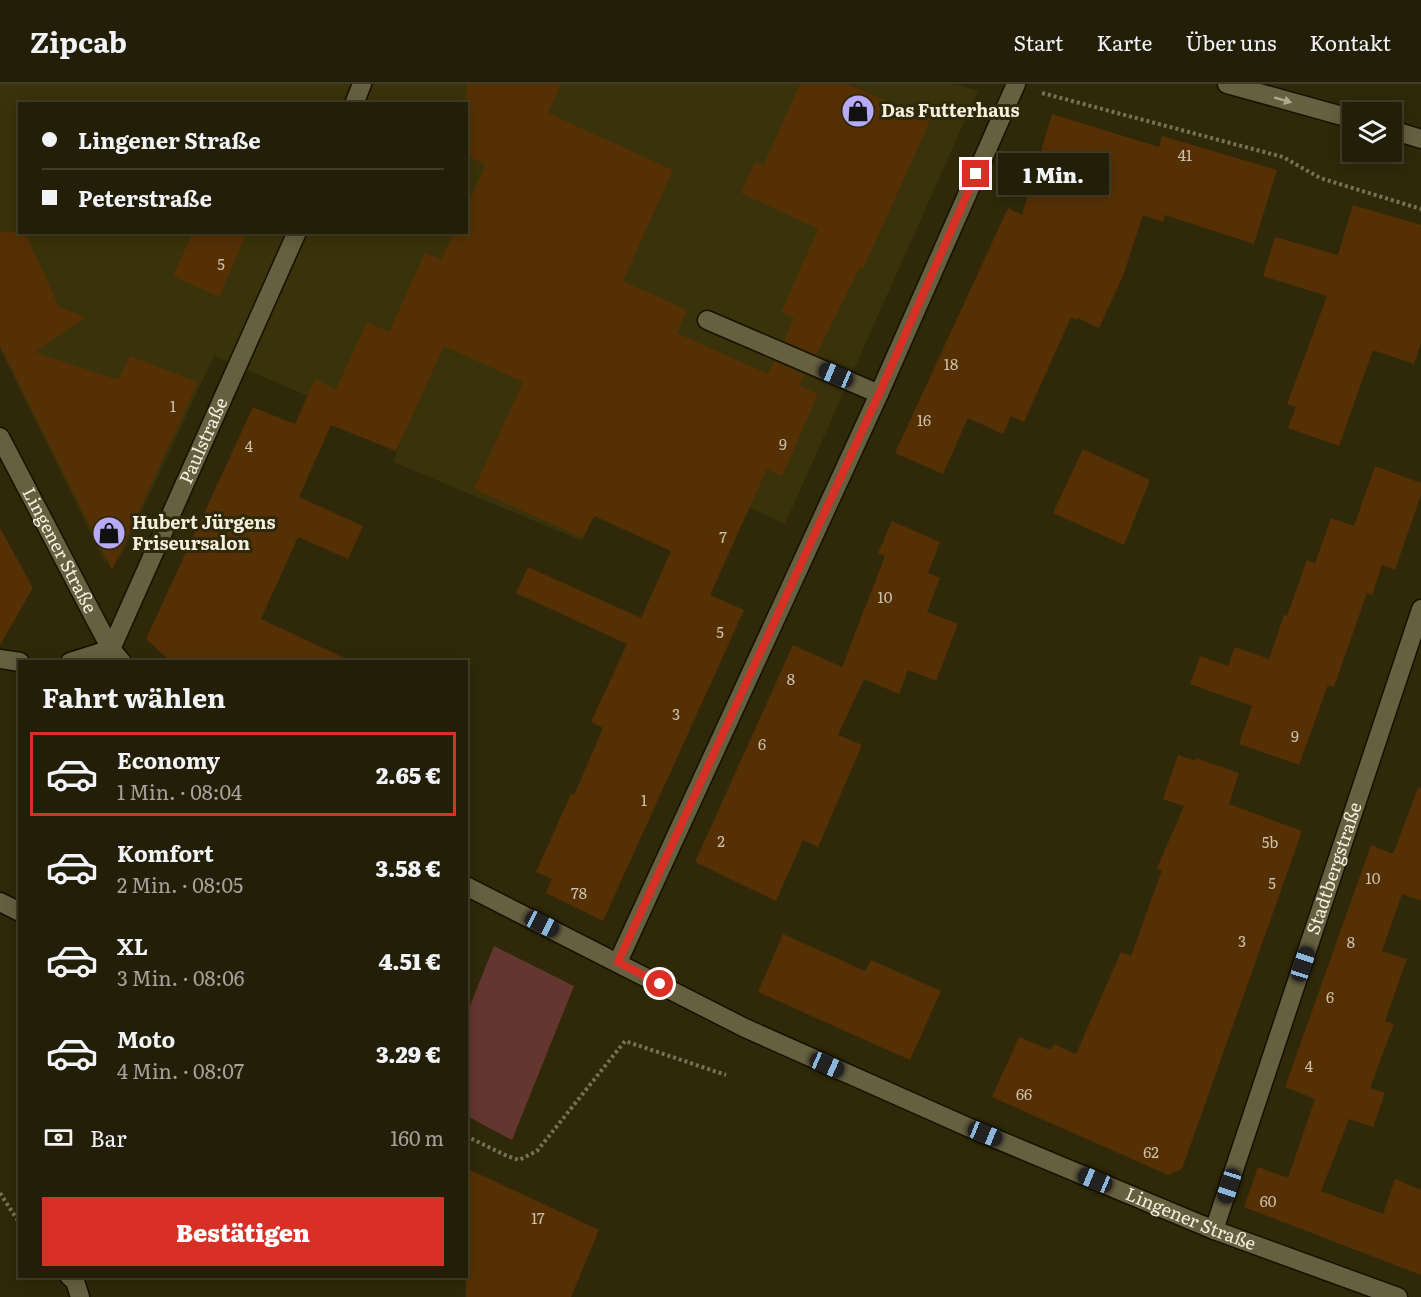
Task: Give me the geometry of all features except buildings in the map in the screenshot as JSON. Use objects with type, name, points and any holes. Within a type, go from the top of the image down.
[{"type":"street","points":[[355,102],[362,84]]},
{"type":"street","points":[[1227,84],[1342,116]]},
{"type":"street","points":[[618,962],[879,394],[1016,85]]},
{"type":"street","points":[[1402,133],[1421,139]]},
{"type":"street","name":"Paulstraße","points":[[116,655],[296,234]]},
{"type":"street","points":[[707,320],[879,394]]},
{"type":"street","name":"Lingener Straße","points":[[0,437],[116,655]]},
{"type":"street","name":"Stadtbergstraße","points":[[1214,1230],[1421,609]]},
{"type":"street","points":[[83,660],[116,655]]},
{"type":"street","points":[[0,659],[18,662]]},
{"type":"street","name":"Lingener Straße","points":[[468,887],[766,1038],[970,1128],[1214,1230],[1398,1297]]},
{"type":"street","points":[[0,902],[18,911]]},
{"type":"street","points":[[71,1278],[75,1281],[80,1297]]},
{"type":"path","points":[[1016,85],[1283,157],[1320,178],[1421,209]]},
{"type":"path","points":[[468,1137],[519,1160],[537,1151],[625,1041],[726,1076]]},
{"type":"path","points":[[0,1193],[18,1221]]},
{"type":"shaded area","points":[[0,84],[956,84],[978,91],[785,524],[625,450],[582,541],[393,462],[403,436],[214,356],[120,558],[105,562],[0,348]]},
{"type":"shaded area","points":[[494,946],[574,986],[512,1140],[468,1117],[468,1011]]},
{"type":"place","name":"Das Futterhaus","points":[[858,111]]},
{"type":"place","name":"Hubert Jürgens Friseursalon","points":[[109,533]]},
{"type":"route","points":[[660,984],[618,962],[879,394],[976,174]]}]
